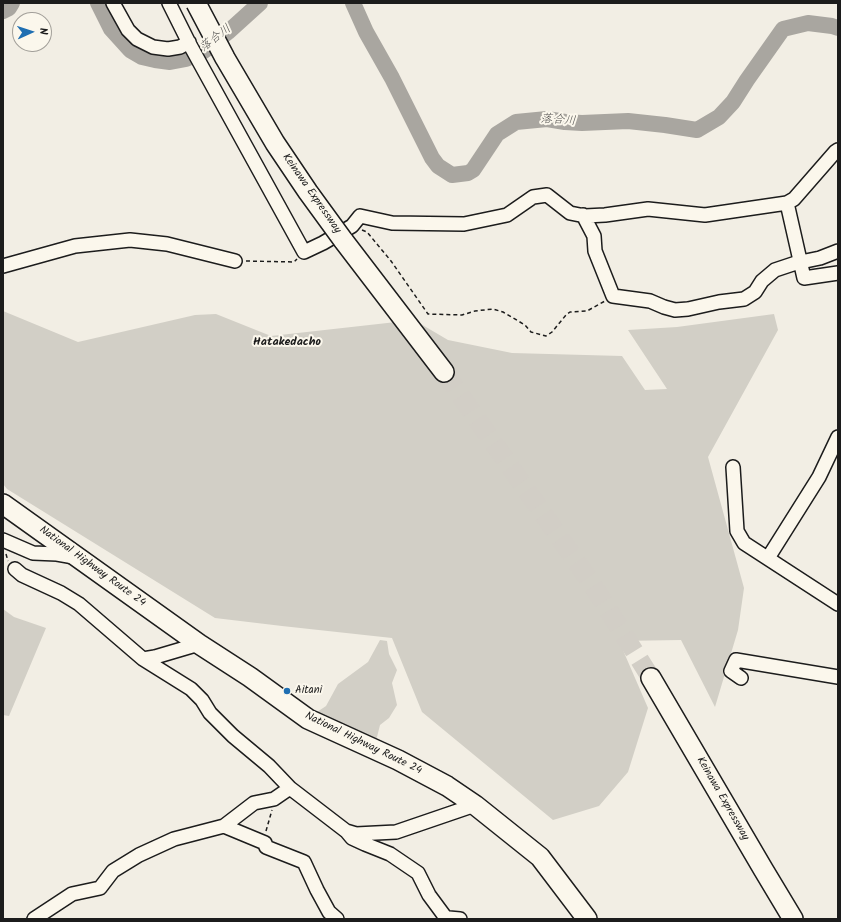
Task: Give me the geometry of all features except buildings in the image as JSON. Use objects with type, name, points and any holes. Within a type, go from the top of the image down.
[{"type":"highway","name":"Keinawa Expressway","points":[[196,3],[225,58],[275,143],[308,192],[348,233],[444,372]]},
{"type":"highway","name":"National Highway Route 24","points":[[3,504],[199,644],[250,677],[308,719],[398,760],[448,786],[475,805],[540,858],[587,919]]},
{"type":"highway","name":"Keinawa Expressway","points":[[652,678],[762,869],[793,919]]},
{"type":"street","points":[[113,3],[128,30],[137,40],[153,47],[168,49],[190,44]]},
{"type":"street","points":[[169,3],[200,63],[304,252],[348,233],[360,216],[392,223],[464,224],[507,215],[533,197],[547,195],[570,213],[583,215],[605,215],[648,210],[705,215],[787,203],[794,199],[838,150]]},
{"type":"street","points":[[787,203],[804,278],[838,273]]},
{"type":"street","points":[[583,215],[594,236],[595,251],[613,296],[650,301],[674,310],[744,299],[755,292],[762,281],[775,270],[820,258],[838,251]]},
{"type":"street","points":[[3,266],[75,246],[130,240],[167,244],[235,261]]},
{"type":"street","points":[[768,558],[819,477],[838,437]]},
{"type":"street","points":[[733,466],[737,531],[744,543],[838,604]]},
{"type":"street","points":[[3,540],[33,553],[57,554],[80,559]]},
{"type":"street","points":[[15,569],[22,575],[61,593],[78,604],[143,659],[191,690],[202,700],[210,713],[232,736],[269,766],[290,788],[346,831],[352,838],[390,854],[418,873],[429,895],[445,919],[460,919]]},
{"type":"street","points":[[143,659],[155,658],[199,644]]},
{"type":"street","points":[[742,678],[731,671],[736,660],[838,677]]},
{"type":"street","points":[[34,919],[72,894],[100,888],[114,871],[139,855],[174,839],[224,826],[254,802],[274,799],[290,788]]},
{"type":"street","points":[[346,831],[356,834],[396,832],[475,805]]},
{"type":"street","points":[[224,826],[263,842],[265,843],[266,847],[304,862],[329,912],[337,919]]},
{"type":"path","points":[[348,233],[366,232],[391,261],[428,314],[462,315],[475,311],[493,309],[503,312],[525,325],[531,332],[546,336],[552,332],[570,312],[587,311],[613,296]]},
{"type":"path","points":[[235,261],[294,262],[304,252]]},
{"type":"path","points":[[263,842],[274,799]]},
{"type":"shaded area","points":[[3,311],[78,342],[195,315],[216,314],[271,336],[414,320],[448,340],[512,353],[622,356],[645,390],[667,389],[628,330],[677,327],[774,314],[778,330],[708,457],[744,588],[738,630],[715,707],[681,640],[619,641],[648,708],[628,772],[599,806],[553,820],[422,712],[392,638],[215,618],[7,489],[3,484]]},
{"type":"shaded area","points":[[3,609],[14,617],[46,628],[9,716],[3,715]]},
{"type":"shaded area","points":[[380,640],[387,641],[389,654],[397,670],[392,683],[397,705],[389,718],[380,725],[376,741],[317,712],[326,706],[338,684],[368,662]]},
{"type":"waterway","name":"落合川","points":[[3,11],[9,8],[12,3]]},
{"type":"waterway","name":"落合川","points":[[98,3],[111,29],[130,50],[142,57],[170,62],[186,59],[204,51],[260,3]]},
{"type":"waterway","name":"落合川","points":[[353,3],[366,32],[392,78],[432,158],[438,166],[452,175],[468,173],[473,170],[497,134],[516,122],[547,119],[582,123],[628,121],[697,130],[719,117],[733,102],[783,29],[808,23],[838,28]]},
{"type":"tunnel","points":[[444,372],[592,584],[651,678]]},
{"type":"place","name":"Aitani","points":[[287,691]]},
{"type":"district","name":"Hatakedacho","points":[[287,343]]}]
